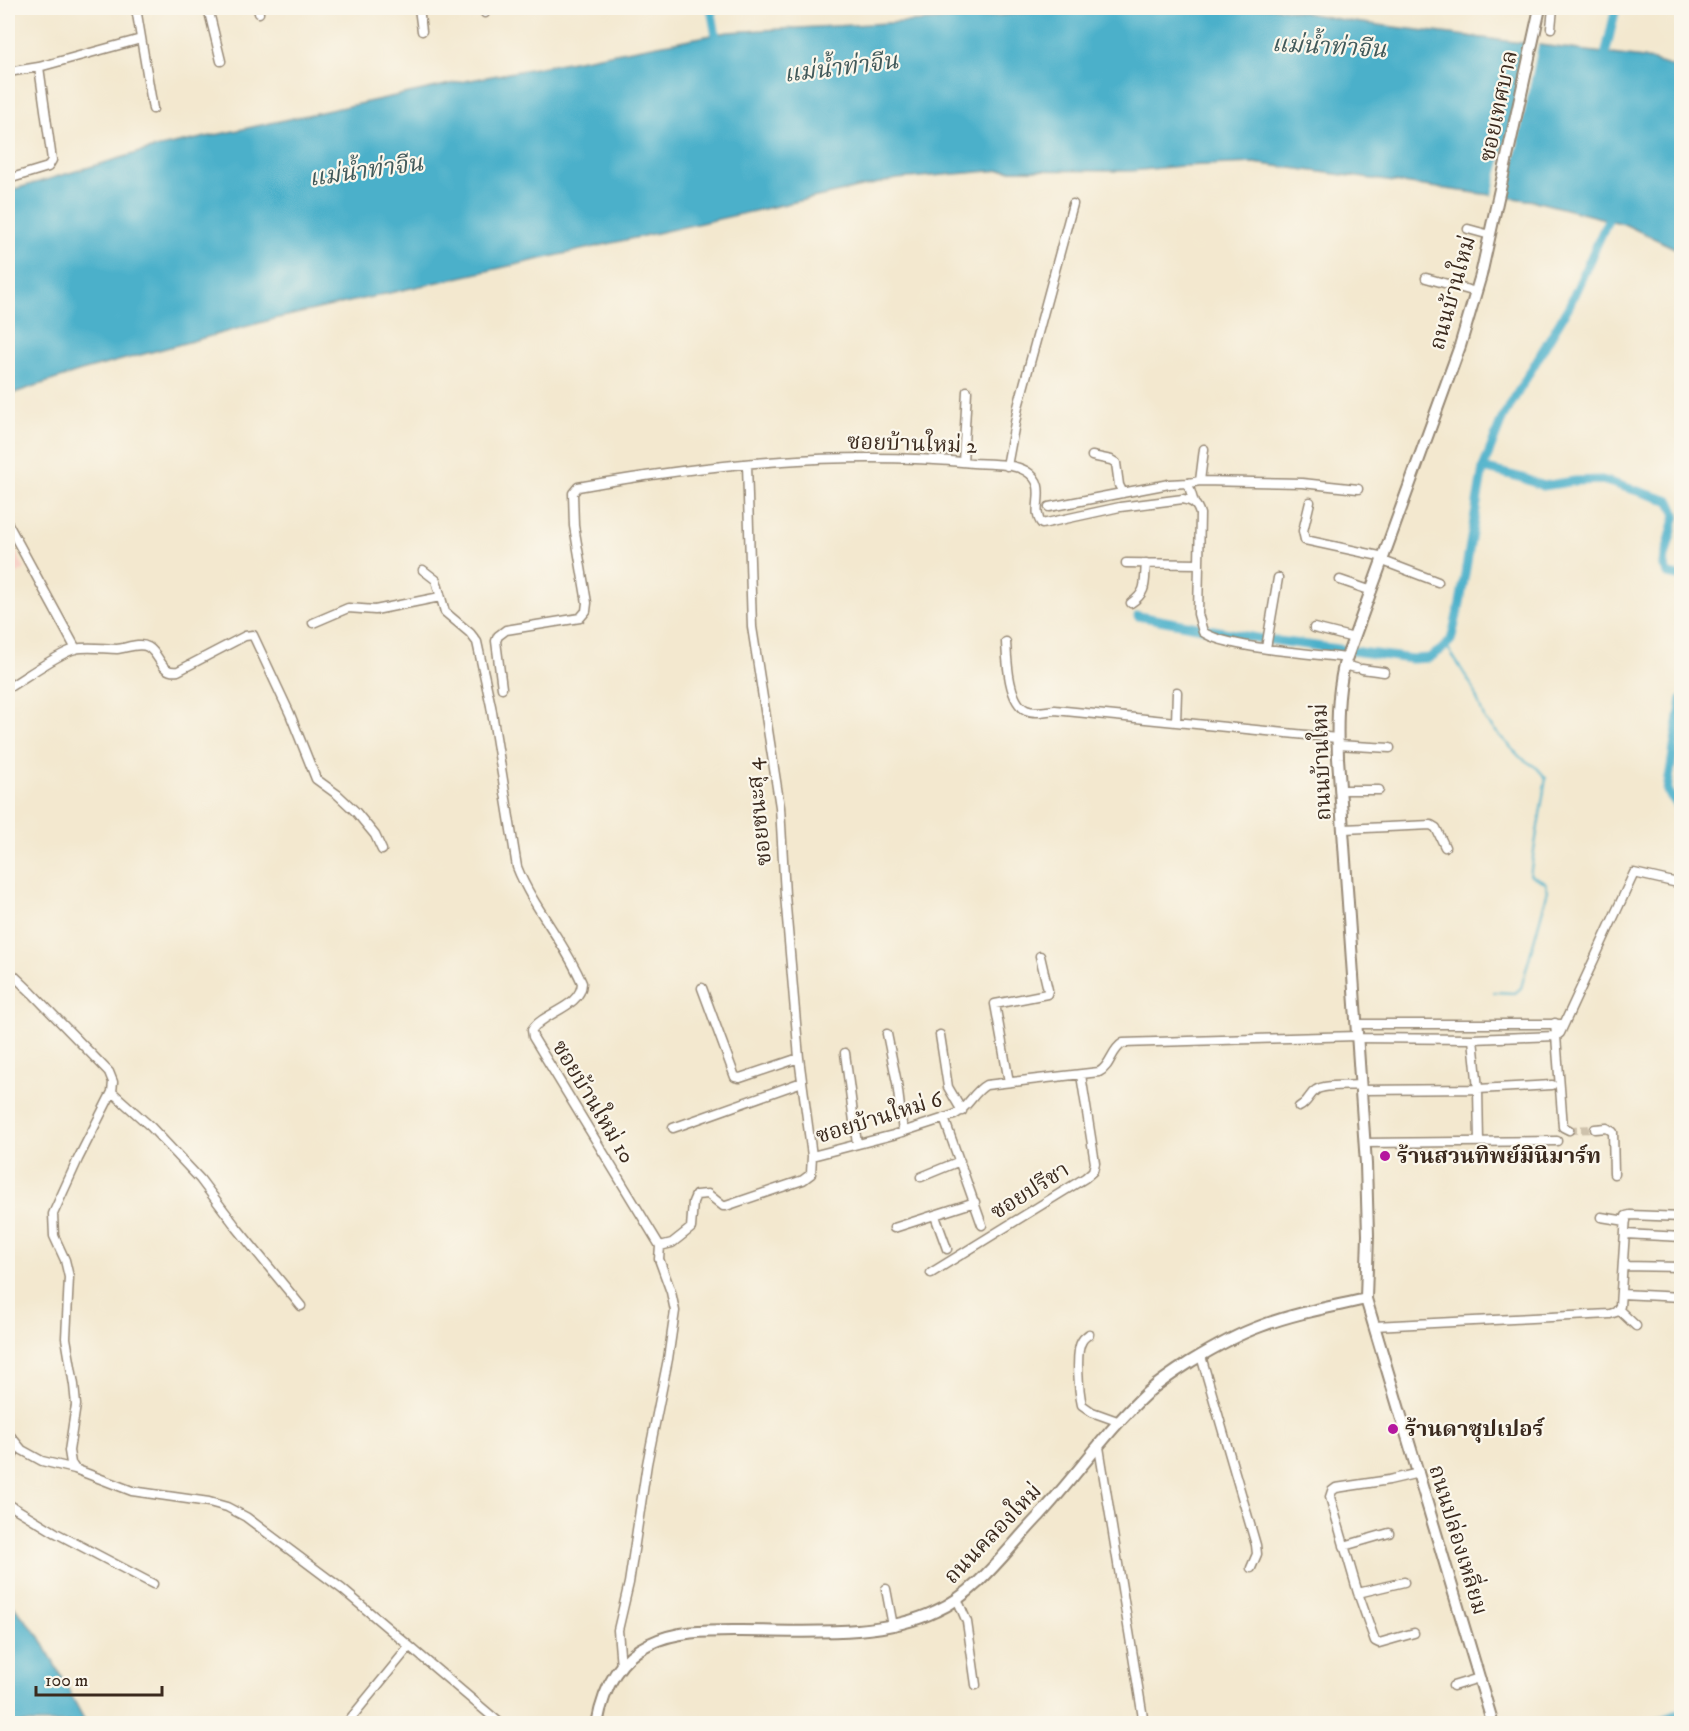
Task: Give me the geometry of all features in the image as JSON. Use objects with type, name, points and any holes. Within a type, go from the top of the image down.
[{"type":"street","points":[[136,8],[153,109]]},
{"type":"street","points":[[208,8],[221,61]]},
{"type":"street","points":[[419,8],[422,31]]},
{"type":"street","name":"ซอยเทศบาล","points":[[1495,213],[1540,8]]},
{"type":"street","points":[[1551,28],[1552,8]]},
{"type":"street","points":[[8,72],[39,67],[141,39]]},
{"type":"street","points":[[15,177],[48,167],[52,160],[39,67]]},
{"type":"street","points":[[1007,466],[1018,407],[1073,204]]},
{"type":"street","name":"ถนนบ้านใหม่","points":[[1366,1299],[1368,1235],[1364,1143],[1337,741],[1338,698],[1354,638],[1460,346],[1495,213]]},
{"type":"street","points":[[1468,229],[1490,235]]},
{"type":"street","points":[[1426,278],[1476,292]]},
{"type":"street","points":[[963,462],[967,391]]},
{"type":"street","points":[[1200,481],[1204,449]]},
{"type":"street","points":[[1092,456],[1116,463],[1123,493]]},
{"type":"street","name":"ซอยบ้านใหม่ 2","points":[[502,688],[496,641],[498,636],[506,630],[580,618],[586,611],[587,603],[574,526],[573,493],[578,487],[639,476],[747,464],[859,458],[963,462],[1007,466],[1028,472],[1036,479],[1040,498],[1038,514],[1042,524],[1120,507],[1182,499],[1194,503]]},
{"type":"street","name":"ซอยชนะสุ 4","points":[[747,464],[752,627],[780,807],[799,1058],[812,1156]]},
{"type":"street","points":[[1049,507],[1169,484],[1200,481],[1302,483],[1358,489]]},
{"type":"street","points":[[1188,483],[1200,514],[1198,614],[1203,632],[1214,638],[1346,662],[1359,668],[1384,672]]},
{"type":"street","points":[[1310,502],[1303,531],[1305,540],[1383,559],[1438,582]]},
{"type":"street","points":[[8,524],[76,649]]},
{"type":"street","points":[[1126,563],[1199,564]]},
{"type":"street","points":[[1131,603],[1144,591],[1146,563]]},
{"type":"street","name":"ซอยบ้านใหม่ 10","points":[[423,570],[436,580],[445,612],[477,642],[491,706],[517,867],[522,881],[550,925],[582,983],[578,996],[536,1023],[532,1030],[533,1037],[660,1246],[659,1259],[675,1311],[647,1464],[629,1583],[618,1630],[621,1666]]},
{"type":"street","points":[[1266,648],[1278,578]]},
{"type":"street","points":[[1340,580],[1372,591]]},
{"type":"street","points":[[313,623],[348,608],[375,610],[440,597]]},
{"type":"street","points":[[1314,628],[1354,638]]},
{"type":"street","points":[[8,688],[76,649],[116,649],[145,645],[151,648],[166,670],[171,672],[178,671],[245,636],[253,635],[290,714],[316,779],[356,812],[375,835],[382,850]]},
{"type":"street","points":[[1006,642],[1008,674],[1017,700],[1024,709],[1030,712],[1055,710],[1176,722],[1390,748]]},
{"type":"street","points":[[1176,722],[1177,692]]},
{"type":"street","points":[[1341,790],[1379,790]]},
{"type":"street","points":[[1344,830],[1431,825],[1436,828],[1445,848]]},
{"type":"street","points":[[1569,1130],[1563,1127],[1556,1036],[1559,1023],[1579,996],[1634,873],[1682,884]]},
{"type":"street","points":[[1009,1082],[995,1004],[1047,994],[1040,956]]},
{"type":"street","points":[[8,970],[109,1072],[113,1082],[112,1092],[53,1214],[54,1236],[68,1269],[69,1277],[66,1338],[75,1385],[76,1405],[69,1451],[71,1463],[75,1469]]},
{"type":"street","points":[[702,988],[735,1077],[740,1078],[799,1058]]},
{"type":"street","points":[[1357,1033],[1559,1023]]},
{"type":"street","points":[[1357,1033],[1473,1039],[1556,1036]]},
{"type":"street","name":"ซอยบ้านใหม่ 6","points":[[660,1246],[672,1243],[691,1228],[693,1202],[696,1195],[708,1194],[723,1206],[746,1200],[809,1176],[812,1156],[903,1132],[962,1111],[986,1085],[1081,1075],[1103,1070],[1116,1047],[1128,1042],[1175,1042],[1357,1033]]},
{"type":"street","points":[[887,1034],[897,1083],[903,1132]]},
{"type":"street","points":[[940,1035],[948,1087],[962,1111]]},
{"type":"street","points":[[1473,1039],[1478,1089],[1479,1142]]},
{"type":"street","points":[[845,1053],[857,1144]]},
{"type":"street","name":"ซอยปรีชา","points":[[931,1273],[1094,1171],[1095,1163],[1081,1075]]},
{"type":"street","points":[[673,1128],[802,1082]]},
{"type":"street","points":[[1299,1107],[1320,1088],[1478,1089],[1552,1085]]},
{"type":"street","points":[[112,1092],[151,1127],[200,1179],[301,1306]]},
{"type":"street","points":[[944,1118],[982,1225]]},
{"type":"street","points":[[1596,1129],[1607,1128],[1612,1132],[1614,1174]]},
{"type":"street","points":[[1364,1143],[1557,1141]]},
{"type":"street","points":[[921,1177],[960,1161]]},
{"type":"street","points":[[894,1228],[975,1202]]},
{"type":"street","points":[[1619,1310],[1628,1215],[1682,1217]]},
{"type":"street","points":[[935,1216],[947,1250]]},
{"type":"street","points":[[1601,1217],[1626,1221]]},
{"type":"street","points":[[1625,1234],[1682,1236]]},
{"type":"street","points":[[1623,1266],[1682,1267]]},
{"type":"street","points":[[1621,1294],[1682,1297]]},
{"type":"street","name":"ถนนปล่องเหลี่ยม","points":[[1366,1299],[1493,1724]]},
{"type":"street","name":"ถนนคลองใหม่","points":[[597,1724],[603,1696],[613,1677],[621,1666],[649,1643],[705,1630],[871,1629],[912,1622],[958,1601],[1055,1499],[1120,1422],[1150,1391],[1175,1371],[1233,1338],[1263,1325],[1366,1299]]},
{"type":"street","points":[[1374,1326],[1610,1314],[1619,1310]]},
{"type":"street","points":[[1619,1310],[1636,1326]]},
{"type":"street","points":[[1089,1335],[1080,1342],[1079,1348],[1082,1405],[1092,1412],[1120,1422]]},
{"type":"street","points":[[1201,1356],[1256,1545],[1257,1554],[1251,1568]]},
{"type":"street","points":[[8,1433],[16,1444],[29,1455],[42,1461],[75,1469],[132,1491],[209,1502],[236,1511],[264,1529],[342,1589],[501,1724]]},
{"type":"street","points":[[8,1472],[16,1444]]},
{"type":"street","points":[[1099,1447],[1144,1724]]},
{"type":"street","points":[[1414,1633],[1379,1643],[1375,1641],[1358,1593],[1330,1497],[1336,1488],[1419,1473]]},
{"type":"street","points":[[8,1504],[56,1533],[153,1584]]},
{"type":"street","points":[[1344,1546],[1389,1533]]},
{"type":"street","points":[[1358,1593],[1404,1582]]},
{"type":"street","points":[[886,1589],[893,1626]]},
{"type":"street","points":[[958,1601],[967,1622],[976,1685]]},
{"type":"street","points":[[346,1724],[409,1647]]},
{"type":"street","points":[[1453,1686],[1479,1678]]},
{"type":"shaded area","points":[[8,539],[25,569],[8,578]]},
{"type":"water","name":"แม่น้ำท่าจีน","points":[[1064,8],[1280,8],[1354,22],[1643,58],[1681,69],[1681,251],[1624,224],[1535,201],[1254,163],[1131,171],[1002,170],[897,179],[278,318],[81,371],[8,395],[8,191],[151,149],[455,83],[728,32],[978,18]]},
{"type":"water","points":[[8,1600],[40,1637],[86,1723],[8,1723]]},
{"type":"pier","points":[[1528,41],[1539,42],[1506,200],[1491,198],[1516,105]]},
{"type":"waterway","points":[[711,8],[718,47]]},
{"type":"waterway","points":[[1603,64],[1616,8]]},
{"type":"waterway","points":[[1138,616],[1256,638],[1412,659],[1429,658],[1441,650],[1451,640],[1460,603],[1483,468],[1502,419],[1569,306],[1612,211]]},
{"type":"waterway","points":[[1483,468],[1523,478],[1543,486],[1602,480],[1670,501],[1676,515],[1663,564],[1668,574],[1682,577]]},
{"type":"waterway","points":[[1446,645],[1472,686],[1485,720],[1520,757],[1537,768],[1546,778],[1530,875],[1545,882],[1548,890],[1521,988],[1515,993],[1494,992]]},
{"type":"waterway","points":[[1682,699],[1667,791],[1682,811]]},
{"type":"waterway","points":[[1654,1724],[1682,1712]]},
{"type":"tunnel","points":[[1569,1130],[1595,1129]]},
{"type":"place","name":"ร้านสวนทิพย์มินิมาร์ท","points":[[1385,1156]]},
{"type":"place","name":"ร้านดาซุปเปอร์","points":[[1393,1429]]}]
